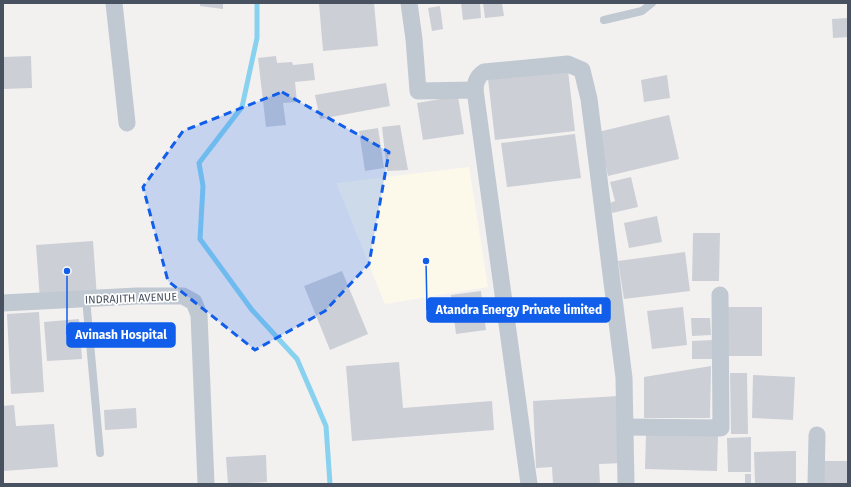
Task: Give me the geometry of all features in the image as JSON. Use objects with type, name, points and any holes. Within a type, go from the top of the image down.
[{"type":"street","points":[[114,3],[127,122]]},
{"type":"street","points":[[409,3],[414,39],[418,91],[475,90]]},
{"type":"street","points":[[529,484],[475,90],[477,79],[480,74],[484,72],[568,64],[582,70],[589,99],[623,370],[626,484]]},
{"type":"street","points":[[625,427],[721,428],[720,295]]},
{"type":"street","name":"INDRAJITH AVENUE","points":[[3,303],[183,296],[194,302],[199,315],[206,484]]},
{"type":"street","points":[[816,484],[817,435]]},
{"type":"lane","points":[[604,20],[642,11],[652,3]]},
{"type":"lane","points":[[86,299],[100,453]]},
{"type":"highlighted area","points":[[282,92],[389,152],[369,264],[325,311],[255,350],[168,281],[143,187],[183,131]]},
{"type":"shaded area","points":[[469,167],[488,287],[385,304],[336,183]]},
{"type":"building","points":[[200,3],[223,3],[223,9],[200,6]]},
{"type":"building","points":[[319,3],[374,3],[378,46],[323,51]]},
{"type":"building","points":[[461,3],[480,3],[481,18],[463,20]]},
{"type":"building","points":[[483,3],[502,3],[504,16],[485,18]]},
{"type":"building","points":[[440,6],[443,29],[432,31],[428,8]]},
{"type":"building","points":[[848,18],[848,37],[833,38],[832,19]]},
{"type":"building","points":[[31,56],[32,88],[3,89],[3,57]]},
{"type":"building","points":[[276,56],[277,63],[292,62],[293,65],[313,63],[315,80],[295,82],[297,102],[283,103],[286,125],[266,127],[258,58]]},
{"type":"building","points":[[568,70],[575,131],[495,140],[488,79]]},
{"type":"building","points":[[667,75],[670,98],[644,102],[641,80]]},
{"type":"building","points":[[386,83],[390,106],[320,119],[315,95]]},
{"type":"building","points":[[458,96],[464,134],[423,140],[417,103]]},
{"type":"building","points":[[669,115],[679,159],[608,176],[598,132]]},
{"type":"building","points":[[400,125],[408,170],[387,171],[382,127]]},
{"type":"building","points":[[378,128],[384,168],[365,171],[359,131]]},
{"type":"building","points":[[575,134],[581,178],[507,187],[501,143]]},
{"type":"building","points":[[631,177],[638,207],[612,213],[610,203],[615,201],[610,182]]},
{"type":"building","points":[[657,216],[662,242],[629,248],[624,223]]},
{"type":"building","points":[[693,233],[720,233],[719,281],[692,281]]},
{"type":"building","points":[[93,241],[97,297],[40,300],[36,245]]},
{"type":"building","points":[[685,252],[690,291],[624,299],[618,261]]},
{"type":"building","points":[[342,271],[368,334],[330,350],[304,286]]},
{"type":"building","points":[[481,291],[486,330],[456,334],[451,295]]},
{"type":"building","points":[[683,307],[687,345],[652,349],[647,311]]},
{"type":"building","points":[[726,307],[762,307],[762,356],[726,356]]},
{"type":"building","points":[[39,312],[44,392],[11,394],[7,314]]},
{"type":"building","points":[[691,318],[710,318],[711,335],[692,336]]},
{"type":"building","points":[[79,319],[82,359],[47,361],[44,322]]},
{"type":"building","points":[[713,340],[713,359],[692,359],[692,341]]},
{"type":"building","points":[[399,362],[403,408],[492,401],[494,430],[352,441],[346,366]]},
{"type":"building","points":[[711,366],[710,418],[644,418],[644,377]]},
{"type":"building","points":[[730,373],[747,373],[748,434],[731,434]]},
{"type":"building","points":[[753,375],[795,377],[793,420],[752,418]]},
{"type":"building","points":[[619,396],[623,463],[599,464],[600,484],[553,484],[552,467],[536,468],[533,401]]},
{"type":"building","points":[[14,405],[16,426],[54,424],[58,467],[3,471],[3,406]]},
{"type":"building","points":[[136,408],[137,428],[105,430],[104,410]]},
{"type":"building","points":[[646,434],[718,436],[717,471],[645,469]]},
{"type":"building","points":[[751,437],[751,472],[728,472],[727,438]]},
{"type":"building","points":[[796,451],[796,484],[755,484],[754,452]]},
{"type":"building","points":[[266,455],[267,482],[228,484],[226,457]]},
{"type":"building","points":[[817,461],[848,461],[848,484],[817,484]]},
{"type":"building","points":[[745,474],[751,474],[751,484],[745,484]]},
{"type":"waterway","points":[[257,3],[257,38],[242,107],[199,163],[203,186],[200,239],[252,310],[297,359],[326,426],[330,484]]},
{"type":"place","name":"Atandra Energy Private limited","points":[[426,261]]},
{"type":"place","name":"Avinash Hospital","points":[[67,271]]}]
